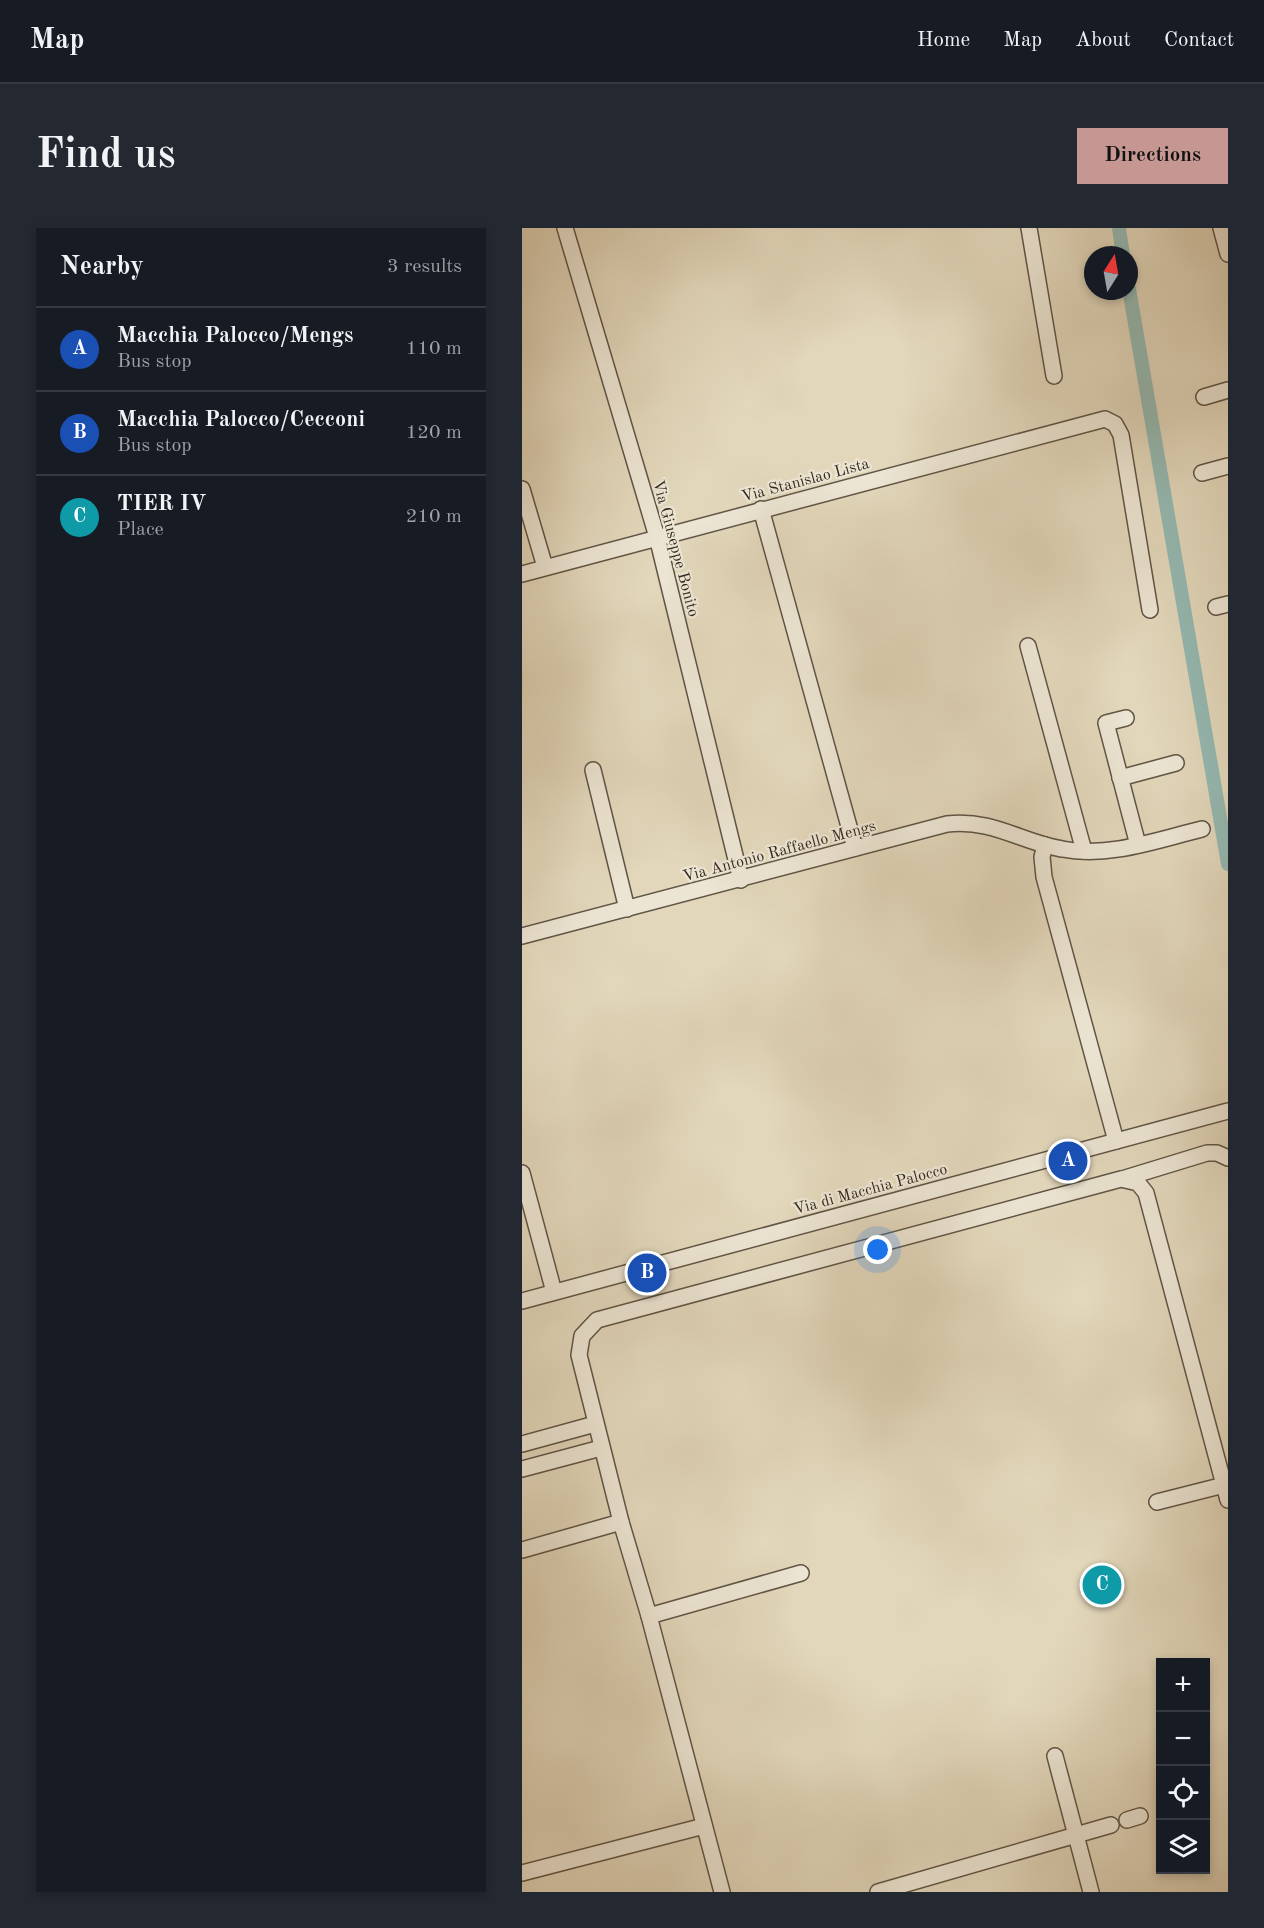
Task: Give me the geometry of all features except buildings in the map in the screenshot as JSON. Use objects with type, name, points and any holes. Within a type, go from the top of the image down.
[{"type":"street","name":"Via Giuseppe Bonito","points":[[566,228],[657,537],[741,880]]},
{"type":"street","points":[[1029,228],[1054,376]]},
{"type":"street","points":[[1221,228],[1228,254]]},
{"type":"street","points":[[1204,397],[1228,390]]},
{"type":"street","name":"Via Stanislao Lista","points":[[522,574],[1105,418],[1115,424],[1121,435],[1150,610]]},
{"type":"street","points":[[1202,473],[1228,466]]},
{"type":"street","points":[[522,489],[545,567]]},
{"type":"street","points":[[761,509],[855,848]]},
{"type":"street","points":[[1028,646],[1084,851]]},
{"type":"street","points":[[1126,718],[1106,723],[1138,845]]},
{"type":"street","points":[[1121,782],[1175,768]]},
{"type":"street","points":[[592,770],[627,909]]},
{"type":"street","name":"Via Antonio Raffaello Mengs","points":[[522,936],[941,826],[962,823],[1000,828],[1045,845],[1084,851],[1117,849],[1202,829]]},
{"type":"street","points":[[1045,845],[1042,858],[1044,877],[1116,1141]]},
{"type":"street","name":"Via di Macchia Palocco","points":[[522,1301],[1228,1111]]},
{"type":"street","points":[[722,1892],[649,1616],[601,1448],[579,1355],[582,1336],[597,1320],[1121,1179],[1207,1153],[1217,1153],[1228,1158]]},
{"type":"street","points":[[522,1173],[554,1292]]},
{"type":"street","points":[[1121,1179],[1138,1183],[1146,1193],[1227,1489],[1158,1502]]},
{"type":"street","points":[[522,1444],[595,1424]]},
{"type":"street","points":[[522,1469],[601,1448]]},
{"type":"street","points":[[522,1550],[621,1522]]},
{"type":"street","points":[[649,1616],[801,1573]]},
{"type":"street","points":[[1055,1755],[1091,1892]]},
{"type":"street","points":[[878,1892],[1111,1825]]},
{"type":"street","points":[[522,1873],[704,1826]]},
{"type":"waterway","points":[[1119,228],[1122,246]]},
{"type":"waterway","points":[[1131,300],[1228,864]]},
{"type":"place","name":"Macchia Palocco/Mengs","points":[[1068,1161]]},
{"type":"place","name":"Macchia Palocco/Cecconi","points":[[647,1273]]},
{"type":"place","name":"TIER IV","points":[[1102,1585]]}]
